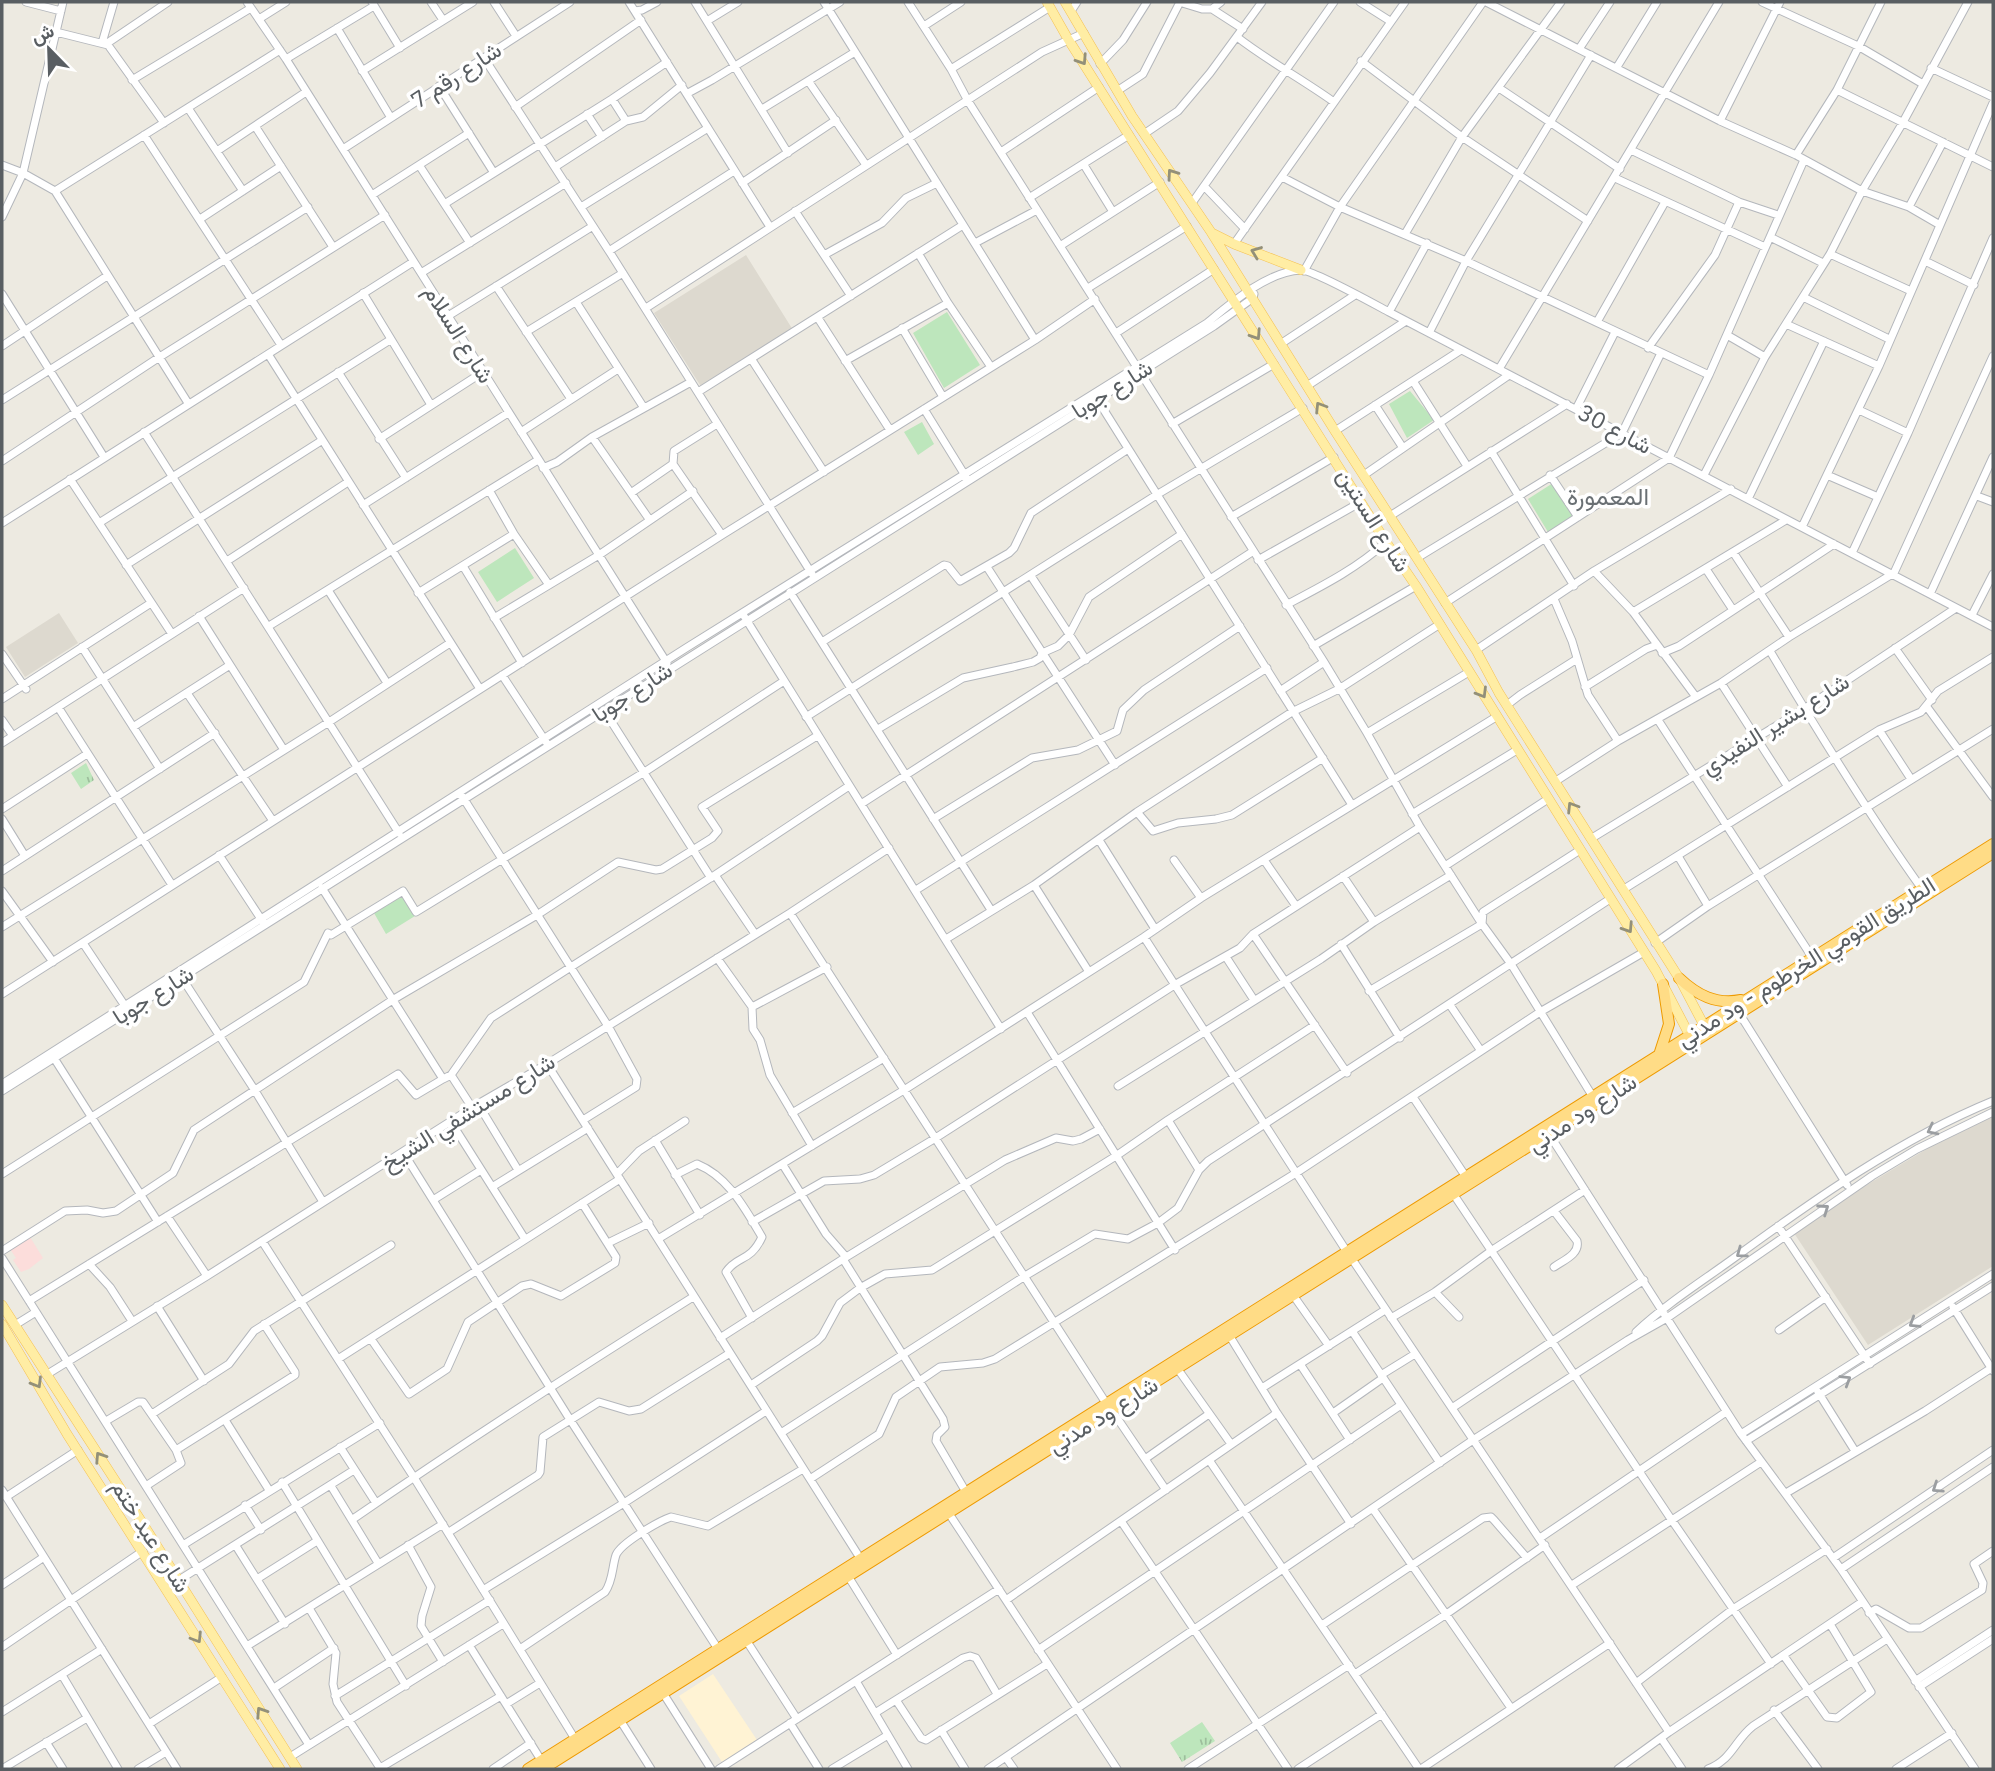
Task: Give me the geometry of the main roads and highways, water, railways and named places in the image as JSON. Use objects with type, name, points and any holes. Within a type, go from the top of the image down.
[{"type":"highway","name":"الطريق القومي الخرطوم - ود مدني","points":[[1706,1029],[1744,1000],[1993,844]]},
{"type":"highway","name":"الطريق القومي الخرطوم - ود مدني","points":[[1619,1081],[1706,1029],[1740,1013],[1993,853]]},
{"type":"highway","points":[[1679,978],[1692,990],[1707,998],[1727,1002],[1744,1000]]},
{"type":"highway","points":[[1661,1058],[1669,1024],[1663,984]]},
{"type":"highway","name":"شارع ود مدني","points":[[543,1767],[575,1739],[860,1558],[946,1509],[966,1492],[1108,1406],[1177,1368],[1293,1295],[1349,1255],[1454,1195],[1661,1058]]},
{"type":"highway","name":"شارع ود مدني","points":[[528,1769],[543,1767],[663,1693],[848,1576],[946,1509],[1619,1081]]},
{"type":"main road","name":"شارع الستين","points":[[1065,2],[1116,91],[1252,292],[1335,431],[1476,650],[1507,705],[1679,978],[1706,1029]]},
{"type":"main road","name":"شارع الستين","points":[[1049,4],[1068,39],[1647,955],[1691,1038]]},
{"type":"main road","points":[[1211,232],[1234,244],[1302,270]]},
{"type":"main road","points":[[1442,628],[1458,623]]},
{"type":"main road","points":[[1453,647],[1468,638]]},
{"type":"main road","points":[[1647,955],[1658,947]]},
{"type":"main road","points":[[1656,971],[1669,963]]},
{"type":"main road","name":"شارع عبد ختم","points":[[2,1305],[297,1769]]},
{"type":"main road","name":"شارع عبد ختم","points":[[2,1324],[6,1341],[143,1551],[280,1769]]},
{"type":"main road","points":[[67,1434],[80,1426]]},
{"type":"district","name":"المعمورة","points":[[1608,497]]}]
